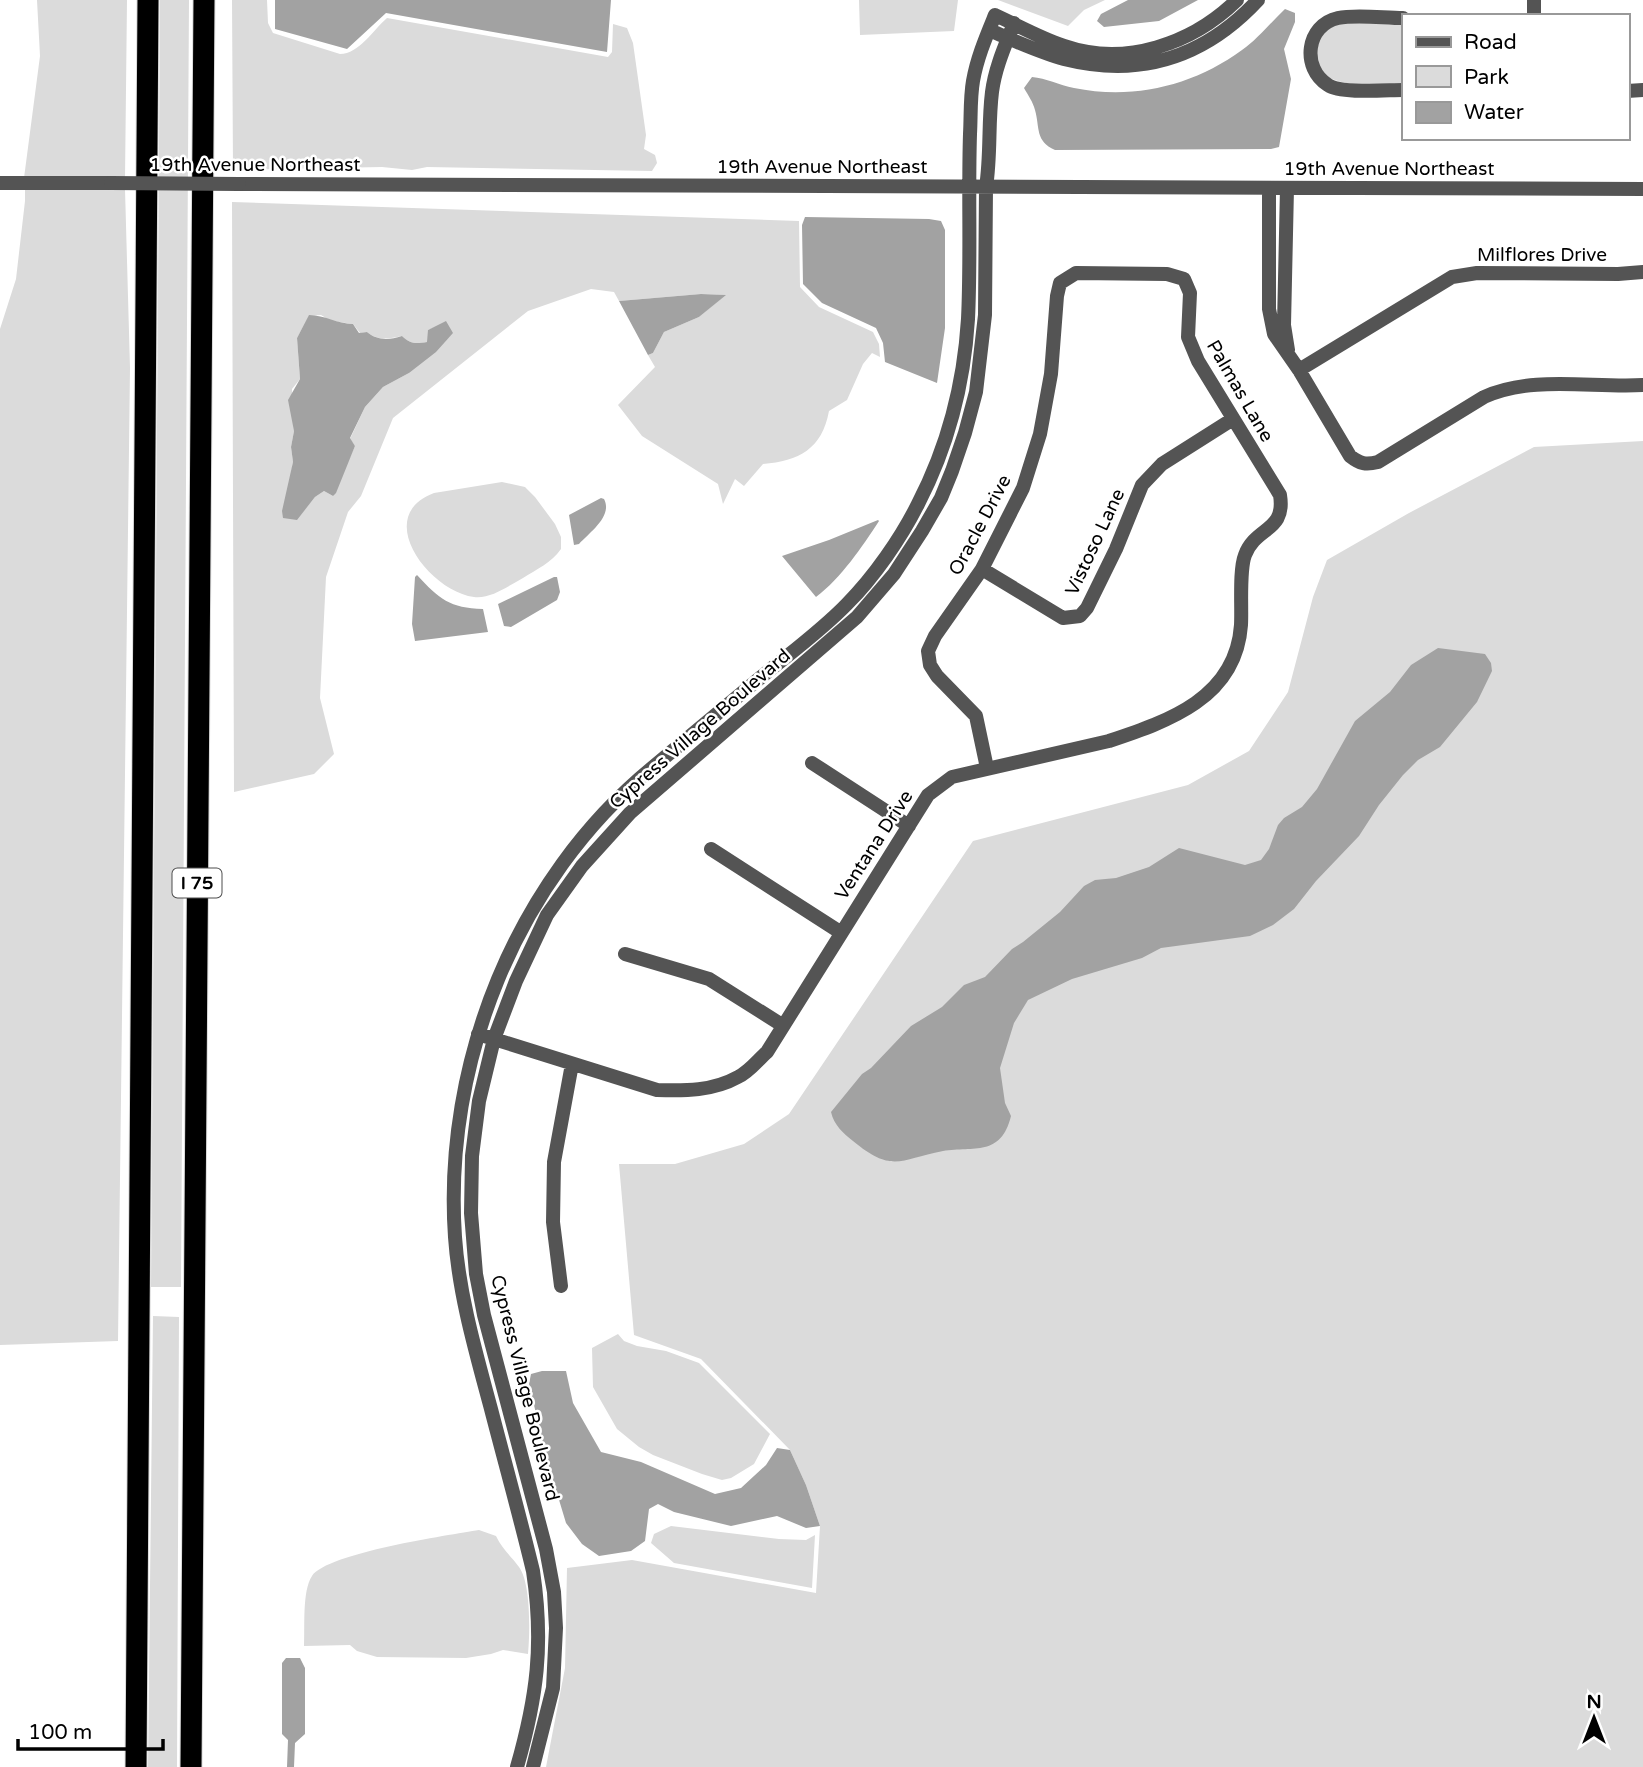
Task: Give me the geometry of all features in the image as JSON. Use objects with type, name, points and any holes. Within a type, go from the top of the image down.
[{"type":"highway","points":[[136,1767],[148,0]]},
{"type":"highway","name":"I 75","points":[[191,1767],[204,0]]},
{"type":"street","points":[[1014,23],[1063,46],[1089,52],[1146,50],[1175,42],[1198,31],[1221,16],[1237,0]]},
{"type":"street","points":[[989,30],[1061,58],[1110,66],[1139,65],[1169,59],[1207,43],[1243,16],[1258,0]]},
{"type":"street","name":"Cypress Village Boulevard","points":[[516,1767],[529,1726],[538,1669],[539,1609],[529,1552],[468,1319],[455,1240],[454,1178],[462,1093],[478,1034],[497,981],[529,916],[599,817],[644,775],[848,604],[895,543],[916,508],[936,467],[961,378],[968,314],[968,187],[972,86],[995,15],[1014,23],[997,65],[992,92],[986,187],[985,315],[976,392],[965,433],[941,498],[894,574],[858,617],[630,813],[582,866],[547,915],[516,981],[494,1039],[479,1101],[472,1156],[471,1213],[476,1273],[484,1315],[546,1549],[554,1592],[556,1628],[552,1688],[533,1767]]},
{"type":"street","points":[[1402,18],[1339,17],[1325,23],[1310,45],[1309,59],[1316,73],[1329,86],[1344,89],[1402,90]]},
{"type":"street","name":"19th Avenue Northeast","points":[[0,183],[1643,189]]},
{"type":"street","points":[[1269,188],[1270,225],[1262,239],[1270,253],[1269,309],[1274,334],[1299,370],[1350,456],[1363,464],[1378,462],[1499,390],[1538,386],[1643,385]]},
{"type":"street","points":[[1287,188],[1284,325],[1288,355]]},
{"type":"street","points":[[1270,253],[1285,253]]},
{"type":"street","points":[[1270,272],[1285,272]]},
{"type":"street","name":"Milflores Drive","points":[[1299,370],[1452,277],[1477,273],[1643,272]]},
{"type":"street","name":"Oracle Drive","points":[[987,768],[976,716],[937,676],[930,665],[929,651],[935,636],[982,569],[1023,488],[1040,434],[1051,374],[1060,283],[1076,273],[1110,273]]},
{"type":"street","name":"Palmas Lane","points":[[1110,273],[1167,274],[1184,279],[1190,293],[1188,337],[1198,361],[1280,495],[1282,508]]},
{"type":"street","name":"Vistoso Lane","points":[[982,569],[1063,618],[1080,616],[1087,608],[1116,549],[1142,485],[1162,464],[1233,419]]},
{"type":"street","name":"Ventana Drive","points":[[478,1034],[657,1090],[687,1091],[715,1087],[740,1077],[767,1052],[928,795],[952,777],[1130,734],[1192,707],[1213,690],[1226,674],[1236,650],[1240,629],[1244,557],[1253,540],[1277,523],[1282,508]]},
{"type":"street","points":[[812,763],[909,826]]},
{"type":"street","points":[[711,849],[841,932]]},
{"type":"street","points":[[625,954],[709,979],[782,1025]]},
{"type":"street","points":[[561,1286],[553,1222],[554,1162],[572,1064]]},
{"type":"green space","points":[[37,0],[127,0],[125,178],[24,178],[40,56]]},
{"type":"green space","points":[[160,0],[189,0],[181,1287],[151,1287]]},
{"type":"green space","points":[[232,0],[267,0],[268,23],[273,33],[340,54],[360,46],[387,18],[608,57],[612,52],[613,24],[627,28],[633,43],[646,135],[644,149],[655,155],[657,163],[652,171],[427,167],[412,170],[382,167],[233,170]]},
{"type":"green space","points":[[859,0],[958,0],[954,31],[860,35]]},
{"type":"green space","points":[[998,0],[1105,0],[1084,10],[1068,26]]},
{"type":"green space","points":[[1340,23],[1402,23],[1402,85],[1345,83],[1326,75],[1319,66],[1315,46],[1328,27]]},
{"type":"green space","points":[[25,189],[125,189],[130,368],[118,1341],[0,1345],[0,329],[16,279]]},
{"type":"green space","points":[[232,202],[799,221],[800,287],[819,307],[873,332],[879,344],[880,357],[872,353],[863,364],[847,400],[829,411],[826,424],[815,444],[788,460],[763,464],[744,486],[735,479],[723,504],[718,484],[642,436],[618,405],[655,367],[648,355],[653,353],[664,332],[699,317],[725,295],[701,294],[619,301],[614,292],[591,289],[528,311],[393,418],[361,496],[348,512],[326,577],[320,698],[334,754],[314,774],[234,792]],"holes":[[[321,315],[331,321],[353,324],[360,333],[367,332],[379,338],[402,336],[417,343],[428,342],[428,330],[438,326],[409,373],[383,387],[365,407],[350,439],[355,446],[333,496],[324,491],[315,497],[297,519],[290,517],[289,487],[294,431],[292,389],[300,379],[297,338],[309,316]]]},
{"type":"green space","points":[[1643,441],[1643,1767],[546,1767],[565,1668],[567,1568],[632,1560],[816,1593],[820,1526],[790,1450],[701,1359],[634,1335],[619,1164],[675,1164],[744,1144],[789,1114],[973,841],[1188,785],[1249,751],[1288,692],[1313,597],[1327,560],[1534,447]]},
{"type":"green space","points":[[502,482],[525,487],[535,497],[555,524],[561,537],[561,549],[543,565],[493,594],[474,597],[457,592],[425,568],[414,551],[408,534],[408,518],[416,504],[434,493]]},
{"type":"green space","points":[[153,1316],[179,1317],[177,1767],[148,1767]]},
{"type":"green space","points":[[618,1334],[624,1341],[637,1346],[666,1351],[699,1363],[770,1434],[754,1464],[731,1478],[722,1480],[653,1455],[617,1429],[593,1387],[592,1348]]},
{"type":"green space","points":[[671,1526],[779,1539],[806,1540],[815,1535],[812,1588],[674,1563],[651,1543],[654,1534]]},
{"type":"green space","points":[[479,1530],[496,1536],[523,1574],[529,1609],[528,1654],[503,1650],[466,1658],[377,1657],[357,1651],[350,1645],[304,1646],[307,1591],[312,1576],[322,1568],[390,1546]]},
{"type":"water","points":[[275,0],[611,0],[607,52],[386,13],[347,49],[275,29]]},
{"type":"water","points":[[1128,0],[1198,0],[1159,21],[1104,27],[1097,21],[1101,14]]},
{"type":"water","points":[[1285,9],[1295,13],[1295,22],[1284,49],[1291,79],[1279,147],[1055,150],[1041,138],[1034,107],[1024,88],[1032,77],[1096,91],[1140,91],[1162,87],[1203,73],[1242,50]]},
{"type":"water","points":[[805,217],[941,221],[945,230],[945,328],[937,383],[885,362],[883,343],[876,328],[822,303],[803,284],[802,225]]},
{"type":"water","points":[[701,294],[726,295],[699,317],[664,332],[653,353],[648,355],[619,301]]},
{"type":"water","points":[[309,315],[353,324],[359,333],[367,332],[384,339],[402,336],[413,343],[427,342],[428,330],[446,321],[453,333],[436,352],[409,373],[383,387],[365,407],[350,438],[355,446],[336,493],[333,496],[324,491],[315,497],[297,520],[283,518],[282,511],[293,462],[291,447],[294,431],[288,400],[300,379],[297,338]]},
{"type":"water","points":[[601,498],[606,505],[603,518],[579,544],[574,545],[569,515]]},
{"type":"water","points":[[878,520],[850,562],[816,597],[782,556],[829,540]]},
{"type":"water","points":[[417,575],[446,601],[462,607],[483,609],[488,632],[415,641],[412,624]]},
{"type":"water","points":[[557,577],[560,592],[557,600],[511,627],[504,626],[498,604]]},
{"type":"water","points":[[1438,648],[1485,654],[1491,663],[1492,671],[1477,702],[1440,747],[1418,760],[1403,775],[1359,836],[1316,881],[1294,909],[1273,925],[1250,936],[1161,948],[1142,958],[1072,979],[1028,1000],[1014,1023],[1000,1068],[1005,1103],[1011,1116],[1001,1138],[993,1144],[976,1149],[943,1151],[906,1160],[888,1161],[867,1151],[839,1128],[831,1112],[862,1074],[911,1026],[942,1007],[964,985],[985,977],[1012,949],[1060,912],[1084,886],[1095,880],[1116,878],[1149,867],[1179,848],[1245,865],[1261,860],[1269,849],[1278,825],[1302,807],[1317,789],[1355,721],[1390,692],[1411,665]]},
{"type":"water","points":[[566,1371],[573,1403],[601,1452],[641,1462],[715,1494],[741,1488],[766,1465],[777,1448],[790,1450],[820,1526],[806,1528],[777,1516],[731,1526],[674,1512],[658,1504],[649,1509],[645,1541],[631,1551],[599,1556],[582,1544],[566,1523],[547,1460],[529,1384],[531,1374]]},
{"type":"water","points":[[286,1658],[300,1658],[305,1668],[305,1734],[295,1743],[294,1767],[287,1767],[288,1740],[282,1734],[282,1663]]}]
